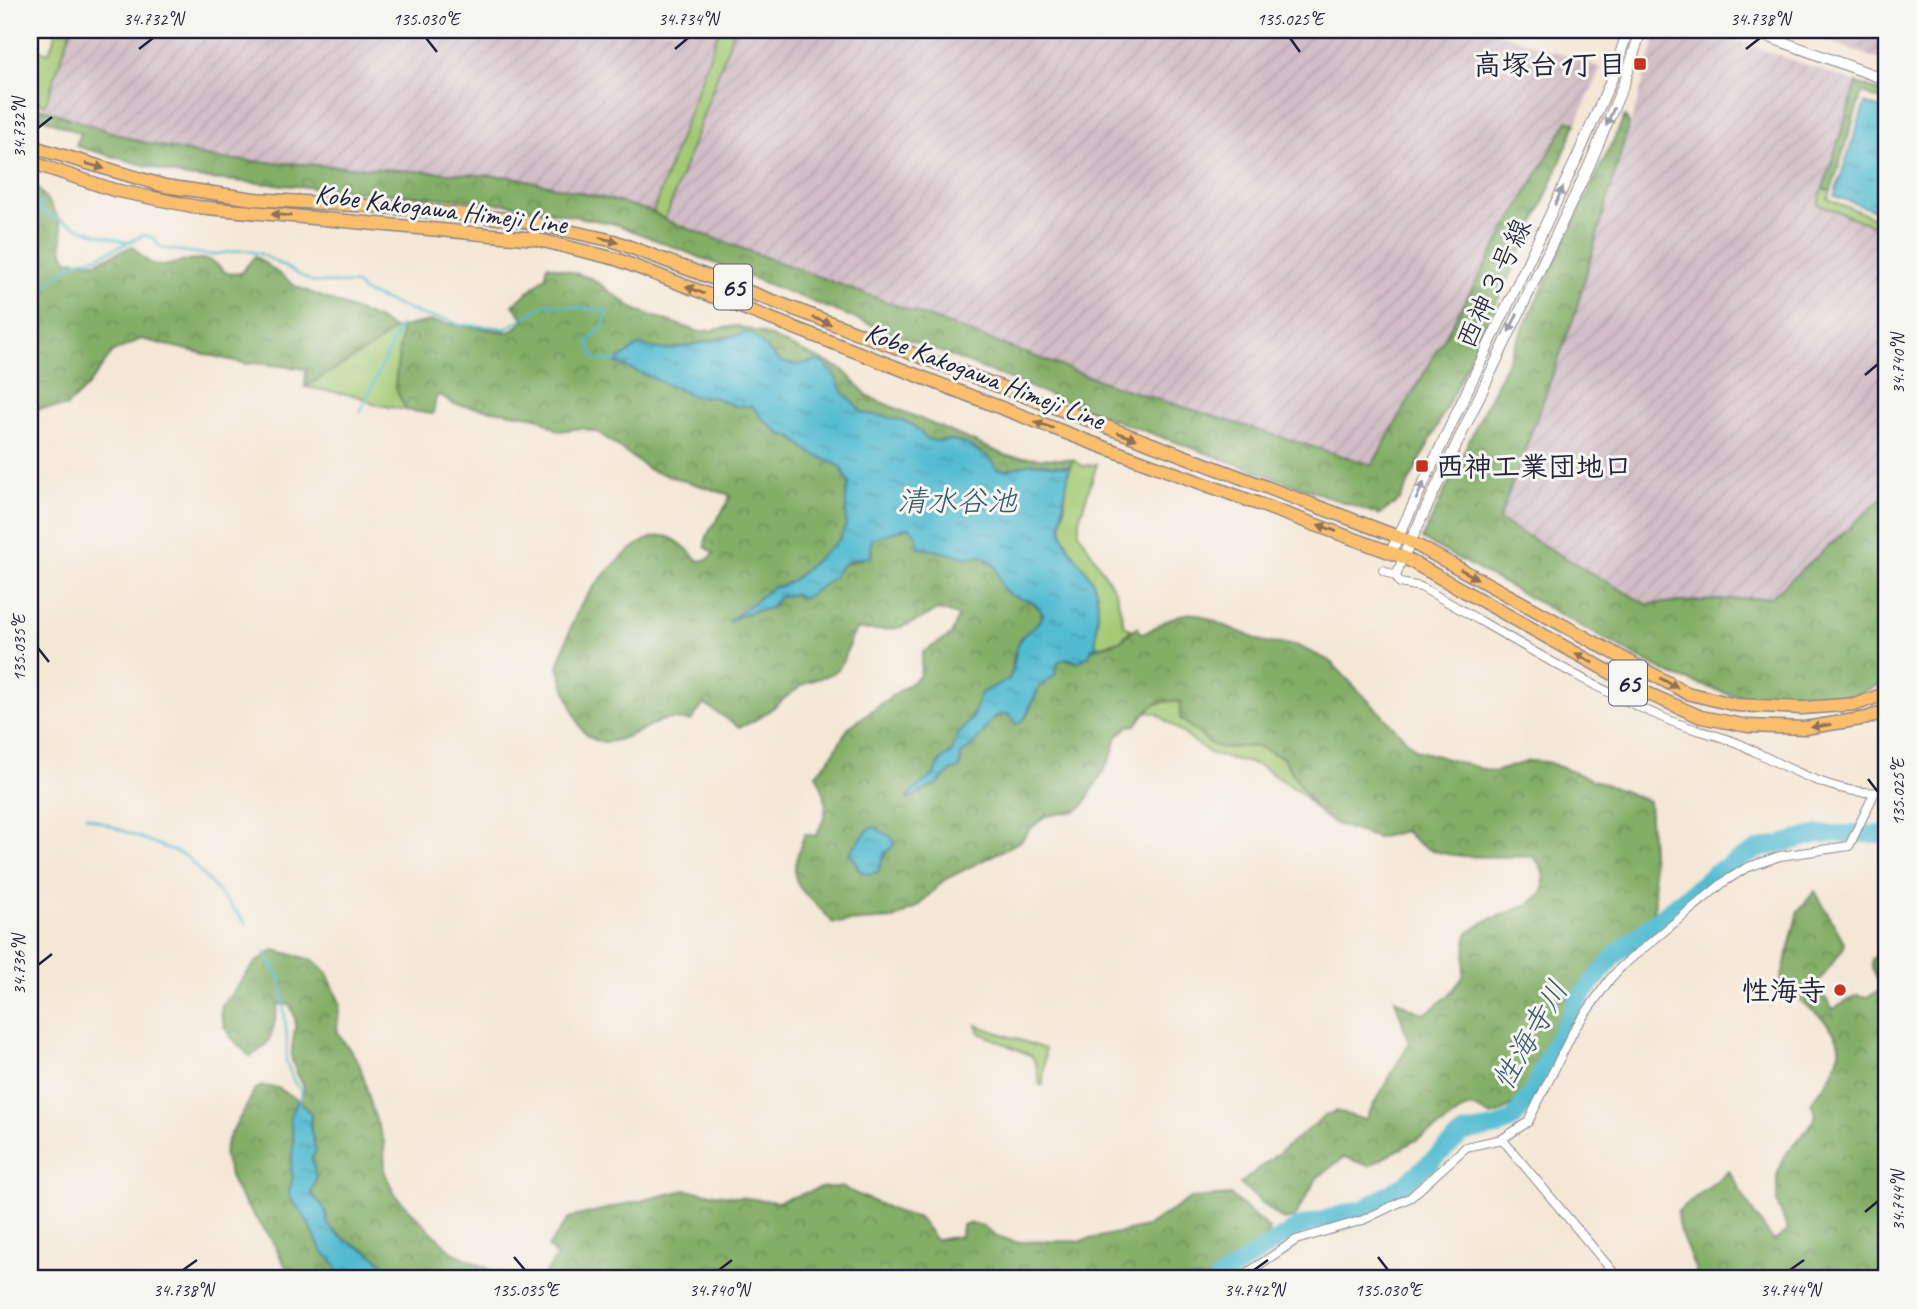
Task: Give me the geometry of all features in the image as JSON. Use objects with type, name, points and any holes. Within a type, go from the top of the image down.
[{"type":"main road","name":"Kobe Kakogawa Himeji Line","points":[[30,146],[165,186],[254,199],[518,219],[614,241],[1404,539],[1687,693],[1736,705],[1802,708],[1857,704],[1887,693]]},
{"type":"main road","name":"Kobe Kakogawa Himeji Line","points":[[30,162],[114,190],[197,207],[535,239],[616,259],[1087,441],[1397,555],[1649,694],[1701,717],[1748,726],[1805,728],[1867,718],[1887,710]]},
{"type":"street","name":"西神３号線","points":[[1404,539],[1613,76],[1628,30]]},
{"type":"street","name":"西神３号線","points":[[1404,539],[1589,166],[1625,81],[1642,30]]},
{"type":"street","points":[[1750,30],[1887,80]]},
{"type":"street","points":[[1404,539],[1397,555],[1396,576],[1400,583],[1422,587],[1604,689],[1667,720],[1740,744],[1809,776],[1847,789],[1874,794],[1887,791]]},
{"type":"street","points":[[1384,570],[1396,576]]},
{"type":"street","points":[[1238,1279],[1296,1240],[1363,1220],[1411,1196],[1466,1147],[1502,1139],[1528,1122],[1575,1028],[1610,979],[1631,958],[1746,868],[1780,856],[1849,846],[1874,794]]},
{"type":"street","points":[[1502,1139],[1619,1279]]},
{"type":"shaded area","points":[[71,30],[719,30],[653,212],[514,177],[220,159],[138,141],[43,109]]},
{"type":"shaded area","points":[[734,30],[1498,30],[1497,32],[1601,68],[1576,124],[1567,121],[1372,465],[1115,386],[665,220]]},
{"type":"shaded area","points":[[1658,30],[1707,30],[1857,83],[1818,204],[1887,231],[1887,494],[1771,597],[1646,604],[1499,520],[1574,317]]},
{"type":"shaded area","points":[[1796,30],[1887,30],[1887,62]]},
{"type":"green space","points":[[57,30],[71,30],[45,105],[30,100],[30,47],[49,53]]},
{"type":"green space","points":[[719,30],[734,30],[665,220],[653,212]]},
{"type":"green space","points":[[1857,83],[1887,94],[1887,102],[1862,93],[1831,191],[1823,188]]},
{"type":"green space","points":[[40,108],[138,141],[220,159],[514,177],[616,201],[653,212],[665,220],[1115,386],[1372,465],[1568,120],[1576,124],[1536,220],[1433,435],[1400,500],[1379,515],[1103,416],[615,224],[508,204],[186,177],[76,146],[80,133],[37,116]]},
{"type":"green space","points":[[1625,116],[1629,124],[1574,317],[1499,520],[1646,604],[1771,597],[1887,494],[1887,682],[1855,695],[1790,700],[1731,695],[1669,674],[1422,539]]},
{"type":"green space","points":[[37,187],[59,222],[62,250],[67,260],[96,262],[133,246],[152,264],[161,266],[186,260],[208,260],[225,272],[234,274],[241,273],[255,256],[297,287],[377,319],[394,329],[375,345],[305,387],[306,369],[247,364],[141,339],[113,352],[86,388],[66,407],[30,409],[30,197]]},
{"type":"green space","points":[[1823,188],[1831,191],[1828,199],[1887,223],[1887,231],[1818,204]]},
{"type":"green space","points":[[548,265],[591,278],[636,310],[699,332],[737,326],[762,333],[842,369],[869,397],[1007,456],[1073,460],[1069,467],[1031,463],[1007,470],[997,469],[991,459],[968,445],[952,440],[927,439],[914,426],[901,420],[863,413],[841,390],[829,368],[823,363],[816,361],[796,365],[780,362],[752,334],[728,336],[662,350],[640,345],[615,362],[694,396],[713,397],[735,406],[752,406],[781,434],[793,438],[806,449],[840,466],[849,484],[846,526],[839,540],[797,577],[773,588],[729,621],[772,607],[779,597],[795,594],[799,598],[811,593],[829,580],[842,565],[872,555],[871,539],[910,527],[917,535],[918,547],[969,557],[981,556],[995,567],[1009,594],[1028,599],[1041,610],[1042,619],[1025,635],[1016,649],[1009,679],[975,711],[958,734],[951,753],[938,764],[934,775],[907,798],[937,784],[952,770],[957,769],[961,765],[961,754],[973,745],[994,718],[1010,715],[1014,724],[1027,716],[1039,687],[1055,675],[1058,662],[1063,658],[1076,662],[1092,650],[1121,640],[1137,627],[1141,633],[1145,633],[1176,616],[1197,614],[1266,643],[1296,645],[1330,661],[1416,750],[1494,772],[1529,761],[1547,762],[1649,801],[1655,905],[1653,914],[1613,948],[1584,980],[1560,1017],[1527,1088],[1517,1100],[1492,1116],[1472,1107],[1464,1109],[1440,1127],[1369,1166],[1344,1157],[1317,1178],[1294,1218],[1283,1220],[1240,1184],[1326,1115],[1336,1111],[1365,1120],[1409,1043],[1395,999],[1425,1014],[1448,996],[1463,977],[1467,934],[1486,921],[1528,905],[1543,892],[1543,873],[1537,861],[1533,857],[1448,854],[1422,846],[1405,831],[1377,838],[1336,824],[1315,808],[1282,757],[1257,746],[1222,748],[1211,744],[1180,718],[1180,702],[1165,701],[1154,705],[1136,725],[1129,726],[1117,736],[1112,755],[1083,806],[1076,811],[1046,816],[1030,829],[1021,841],[944,880],[917,907],[893,919],[833,923],[804,892],[795,876],[798,852],[805,834],[816,836],[825,812],[825,798],[816,774],[829,760],[849,727],[920,676],[923,652],[951,635],[958,617],[937,610],[899,627],[857,629],[838,669],[808,682],[758,719],[739,727],[704,704],[691,721],[664,720],[613,741],[593,739],[584,732],[573,711],[558,667],[581,605],[595,585],[617,562],[641,543],[653,538],[668,537],[682,545],[698,561],[709,559],[714,553],[705,547],[706,540],[730,495],[650,470],[599,433],[582,428],[559,431],[537,417],[453,404],[440,395],[436,397],[433,414],[406,410],[395,387],[402,327],[429,321],[510,332],[525,320],[513,305],[546,276]],"holes":[[[877,828],[894,842],[884,854],[878,872],[857,867],[854,857]]]},
{"type":"green space","points":[[402,327],[395,386],[406,410],[373,404],[358,396],[305,387],[375,345],[394,329]]},
{"type":"green space","points":[[1073,460],[1083,466],[1097,464],[1079,520],[1079,533],[1116,592],[1124,625],[1131,629],[1121,641],[1096,647],[1096,592],[1089,576],[1068,547],[1062,530],[1067,480]]},
{"type":"green space","points":[[1168,700],[1180,702],[1222,748],[1257,746],[1282,757],[1315,808],[1300,792],[1258,765],[1211,754],[1156,713],[1145,712]]},
{"type":"green space","points":[[1815,891],[1844,942],[1842,950],[1818,983],[1818,988],[1833,1009],[1858,995],[1868,997],[1883,989],[1872,969],[1872,959],[1887,949],[1887,1279],[1695,1279],[1695,1269],[1679,1228],[1678,1211],[1729,1171],[1754,1214],[1774,1241],[1788,1231],[1777,1202],[1777,1175],[1786,1154],[1814,1121],[1816,1114],[1811,1103],[1837,1063],[1839,1048],[1836,1036],[1828,1024],[1780,984],[1798,911]]},
{"type":"green space","points":[[274,950],[313,960],[327,973],[340,1003],[337,1028],[339,1035],[358,1061],[363,1075],[384,1142],[385,1173],[395,1195],[452,1252],[510,1279],[396,1279],[381,1261],[368,1251],[350,1243],[329,1226],[322,1205],[311,1193],[316,1179],[312,1158],[315,1152],[314,1140],[310,1128],[311,1114],[300,1100],[304,1087],[292,1060],[295,1025],[293,1011],[289,1005],[278,1004],[268,1041],[250,1056],[233,1040],[225,1028],[221,1014],[222,1006],[255,963]]},
{"type":"green space","points":[[976,1025],[1045,1049],[1043,1085],[1040,1085],[1032,1056],[980,1033]]},
{"type":"green space","points":[[262,1086],[278,1088],[298,1100],[290,1118],[294,1141],[290,1197],[305,1217],[323,1253],[338,1269],[337,1279],[293,1279],[271,1238],[244,1202],[231,1178],[225,1148],[254,1090]]},
{"type":"green space","points":[[824,1187],[841,1187],[897,1212],[919,1218],[936,1240],[961,1236],[962,1225],[970,1223],[983,1226],[995,1235],[1014,1242],[1080,1241],[1146,1227],[1191,1198],[1231,1195],[1269,1229],[1269,1236],[1207,1279],[791,1279],[712,1265],[686,1279],[541,1279],[557,1257],[548,1247],[569,1218],[685,1190],[777,1202]]},
{"type":"water","points":[[1865,103],[1887,111],[1887,215],[1834,196]]},
{"type":"water","name":"清水谷池","points":[[745,332],[752,334],[780,362],[796,365],[816,361],[823,363],[835,375],[841,390],[863,413],[901,420],[914,426],[927,439],[952,440],[968,445],[991,459],[997,469],[1007,470],[1031,463],[1069,467],[1062,531],[1067,545],[1090,575],[1096,590],[1096,647],[1092,648],[1089,656],[1078,662],[1067,658],[1058,662],[1055,675],[1039,687],[1025,718],[1016,725],[1010,715],[997,716],[976,743],[961,754],[960,768],[952,770],[937,784],[906,800],[914,790],[934,775],[942,759],[951,753],[958,734],[972,719],[981,693],[1009,679],[1020,640],[1043,615],[1031,602],[1006,592],[995,566],[981,556],[964,557],[918,547],[917,535],[909,527],[871,539],[871,557],[854,559],[843,565],[832,579],[802,599],[795,594],[779,597],[766,609],[750,612],[728,622],[773,587],[782,586],[797,577],[839,540],[846,526],[849,483],[840,466],[811,453],[793,438],[781,434],[752,406],[735,406],[713,397],[694,396],[615,362],[640,345],[662,350],[672,349]]},
{"type":"water","points":[[874,827],[891,837],[894,842],[884,854],[878,872],[867,874],[858,869],[856,861],[849,853],[869,829]]},
{"type":"water","points":[[298,1100],[311,1114],[310,1128],[316,1150],[312,1158],[316,1179],[311,1193],[324,1208],[330,1227],[344,1239],[376,1257],[388,1270],[385,1272],[388,1279],[385,1279],[381,1272],[364,1279],[337,1279],[337,1268],[323,1253],[305,1217],[290,1197],[294,1141],[290,1118]]},
{"type":"waterway","points":[[30,196],[42,203],[40,211],[85,230],[125,242]]},
{"type":"waterway","points":[[30,352],[43,340],[33,302],[53,279],[76,262],[99,256],[144,235],[154,238],[161,248],[210,255],[245,250],[261,254],[313,282],[356,284],[364,292],[425,316],[449,320],[459,325],[505,329],[546,304],[605,311],[607,313],[602,329],[588,344],[596,360],[617,361]]},
{"type":"waterway","points":[[360,412],[400,326]]},
{"type":"waterway","points":[[86,816],[186,856],[246,923]]},
{"type":"waterway","name":"性海寺川","points":[[1218,1279],[1298,1227],[1365,1208],[1402,1186],[1464,1133],[1498,1127],[1514,1118],[1531,1094],[1579,999],[1617,953],[1716,872],[1756,850],[1819,834],[1887,834]]},
{"type":"waterway","points":[[264,951],[281,980],[287,1040],[286,1061],[294,1082],[302,1091],[299,1103]]},
{"type":"waterway","name":"性海寺川","points":[[700,1279],[724,1279]]},
{"type":"place","name":"高塚台1丁目","points":[[1640,64]]},
{"type":"place","name":"西神工業団地口","points":[[1422,466]]},
{"type":"place","name":"性海寺","points":[[1840,990]]}]
